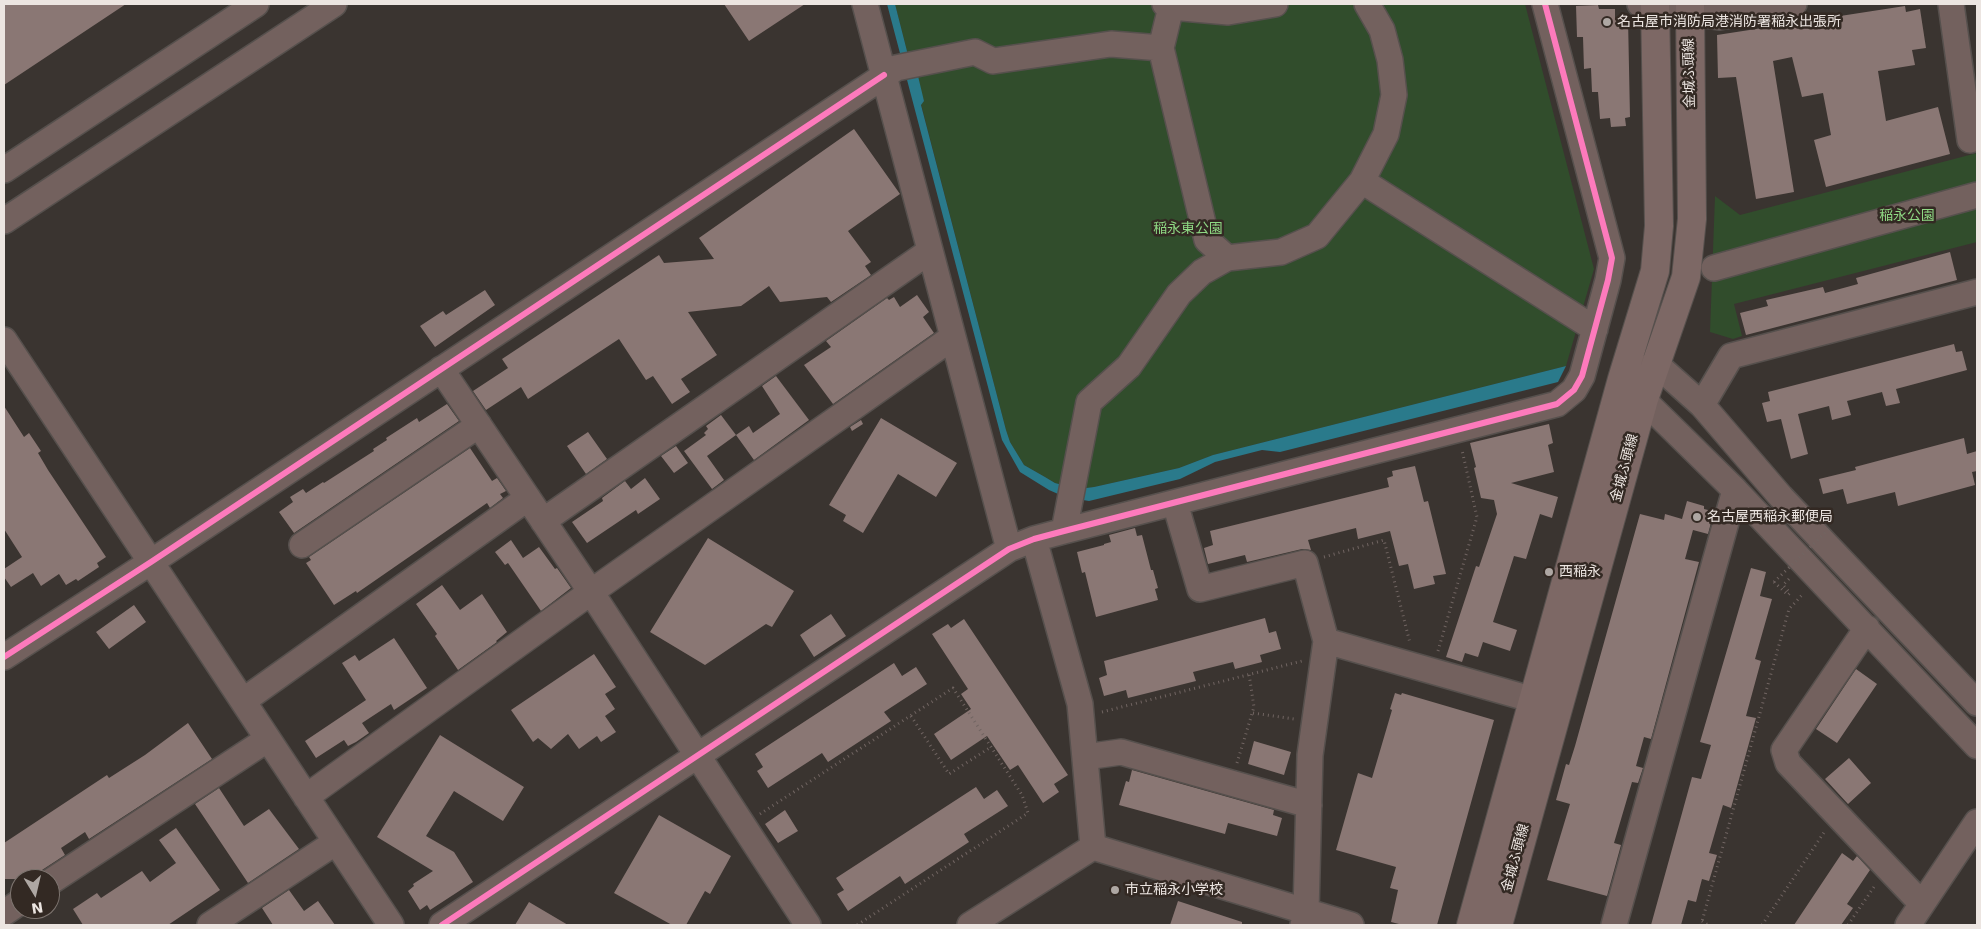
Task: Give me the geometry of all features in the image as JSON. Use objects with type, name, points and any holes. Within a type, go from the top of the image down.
[{"type":"main road","name":"金城ふ頭線","points":[[1471,925],[1622,379],[1655,270],[1659,226],[1650,5]]},
{"type":"main road","name":"金城ふ頭線","points":[[1498,925],[1644,399],[1686,277],[1692,219],[1690,9]]},
{"type":"street","points":[[4,170],[256,4]]},
{"type":"street","points":[[4,220],[334,4]]},
{"type":"street","points":[[865,4],[899,69],[930,251],[1009,549]]},
{"type":"street","points":[[1227,258],[1207,240],[1161,48],[1168,5],[1228,12],[1275,4]]},
{"type":"street","points":[[1064,531],[1089,402],[1129,366],[1178,294],[1202,272],[1227,258],[1281,252],[1316,236],[1362,181],[1386,134],[1394,95],[1390,60],[1382,30],[1367,4]]},
{"type":"street","points":[[442,925],[1009,549],[1034,539],[1064,531],[1557,404],[1574,390],[1582,376],[1608,280],[1612,258],[1545,4]]},
{"type":"street","points":[[1650,5],[1690,9],[1719,17],[1794,4]]},
{"type":"street","points":[[1951,4],[1970,140],[1977,138]]},
{"type":"street","points":[[224,25],[247,61]]},
{"type":"street","points":[[4,657],[899,69],[975,52],[994,61],[1111,44],[1161,48]]},
{"type":"street","points":[[1362,181],[1595,329]]},
{"type":"street","points":[[1714,268],[1977,195]]},
{"type":"street","points":[[544,521],[930,251]]},
{"type":"street","points":[[1702,405],[1731,356],[1977,292]]},
{"type":"street","points":[[306,797],[591,592],[953,337]]},
{"type":"street","points":[[4,340],[391,925]]},
{"type":"street","points":[[1977,703],[1781,497],[1702,405],[1656,364],[1622,379],[1735,490],[1977,746]]},
{"type":"street","points":[[441,369],[591,592],[808,925]]},
{"type":"street","points":[[302,545],[479,425]]},
{"type":"street","points":[[1614,925],[1735,490]]},
{"type":"street","points":[[243,701],[528,498]]},
{"type":"street","points":[[1175,503],[1200,589],[1305,562],[1325,648],[1310,755],[1304,919]]},
{"type":"street","points":[[1034,539],[1080,704],[1092,847]]},
{"type":"street","points":[[1867,628],[1784,750],[1788,763],[1922,904]]},
{"type":"street","points":[[1325,648],[1424,669],[1534,700]]},
{"type":"street","points":[[60,875],[268,739]]},
{"type":"street","points":[[1085,757],[1121,752],[1309,805]]},
{"type":"street","points":[[1908,925],[1977,822]]},
{"type":"street","points":[[210,925],[336,842]]},
{"type":"street","points":[[1092,847],[1304,919],[1351,925]]},
{"type":"street","points":[[970,925],[1092,847]]},
{"type":"path","points":[[1424,669],[1477,517],[1457,430]]},
{"type":"path","points":[[1791,578],[1783,585],[1790,593],[1788,595],[1774,582],[1831,527]]},
{"type":"path","points":[[1305,562],[1384,540],[1424,669]]},
{"type":"path","points":[[1708,925],[1701,923],[1789,609],[1804,592]]},
{"type":"path","points":[[1082,718],[1249,674],[1325,648]]},
{"type":"path","points":[[1236,768],[1254,707],[1249,674]]},
{"type":"path","points":[[744,826],[952,688],[1022,795],[1028,813],[857,925]]},
{"type":"path","points":[[1253,713],[1315,722]]},
{"type":"path","points":[[910,716],[949,774],[991,747]]},
{"type":"path","points":[[1762,925],[1836,814]]},
{"type":"path","points":[[1848,925],[1887,867]]},
{"type":"green space","name":"稲永東公園","points":[[895,4],[1525,4],[1594,269],[1566,366],[1213,455],[1179,468],[1078,489],[1055,483],[1024,465],[1010,442],[921,104],[924,101],[908,55]]},
{"type":"green space","name":"稲永公園","points":[[1977,153],[1977,242],[1734,304],[1742,336],[1733,339],[1710,332],[1715,196],[1740,215]]},
{"type":"water","points":[[887,4],[895,4],[908,55],[918,76],[924,101],[921,105],[1010,442],[1024,465],[1055,483],[1078,489],[1179,468],[1213,455],[1566,366],[1558,382],[1280,452],[1262,450],[1215,462],[1180,479],[1089,501],[1065,497],[1049,490],[1020,472],[1002,440]]},
{"type":"building","points":[[4,4],[126,4],[4,85]]},
{"type":"building","points":[[724,4],[805,4],[749,41]]},
{"type":"building","points":[[1598,5],[1599,9],[1615,9],[1615,19],[1628,18],[1630,117],[1625,118],[1626,126],[1611,127],[1610,118],[1600,119],[1598,92],[1592,92],[1591,68],[1584,69],[1583,37],[1577,37],[1576,6]]},
{"type":"building","points":[[1905,6],[1906,12],[1920,9],[1926,48],[1912,50],[1915,65],[1878,71],[1886,121],[1938,107],[1950,154],[1826,187],[1814,140],[1831,135],[1823,93],[1802,97],[1792,57],[1773,61],[1794,192],[1756,199],[1736,77],[1718,78],[1717,35]]},
{"type":"building","points":[[854,129],[900,194],[848,231],[871,262],[865,266],[871,275],[831,302],[827,297],[780,302],[769,286],[741,306],[688,312],[717,355],[681,379],[690,392],[672,404],[653,376],[646,380],[619,339],[528,399],[521,387],[486,410],[473,391],[508,368],[502,359],[659,255],[664,263],[714,259],[699,238]]},
{"type":"building","points":[[1950,252],[1957,280],[1746,335],[1740,313],[1768,306],[1766,300],[1823,287],[1825,293],[1858,284],[1856,278]]},
{"type":"building","points":[[485,290],[495,305],[435,347],[420,326],[443,311],[446,315]]},
{"type":"building","points":[[917,295],[929,312],[923,317],[934,333],[833,404],[804,365],[831,347],[826,341],[887,298],[889,300],[894,297],[900,307]]},
{"type":"building","points":[[1954,344],[1956,352],[1962,351],[1967,370],[1896,389],[1900,403],[1886,406],[1882,392],[1847,401],[1851,415],[1832,420],[1829,406],[1798,414],[1808,454],[1791,459],[1781,419],[1767,422],[1762,403],[1770,401],[1768,392]]},
{"type":"building","points":[[776,376],[809,420],[754,460],[736,435],[749,426],[753,433],[780,414],[762,386]]},
{"type":"building","points":[[447,404],[459,421],[294,533],[279,512],[293,502],[290,497],[303,489],[306,493],[324,483],[374,451],[373,449],[387,440],[386,438],[417,418],[419,422]]},
{"type":"building","points":[[4,406],[24,437],[29,433],[41,451],[38,453],[48,470],[106,557],[97,563],[99,567],[78,581],[76,579],[66,585],[59,574],[41,586],[33,573],[11,587],[4,577],[4,569],[22,557],[4,529]]},
{"type":"building","points":[[721,415],[736,435],[707,456],[724,480],[712,489],[684,451],[706,435],[704,433],[708,429],[706,426]]},
{"type":"building","points":[[881,418],[957,463],[936,497],[898,474],[863,533],[843,521],[846,515],[829,505]]},
{"type":"building","points":[[861,420],[863,424],[852,431],[850,427]]},
{"type":"building","points":[[1549,424],[1553,443],[1548,445],[1554,472],[1511,483],[1558,497],[1552,518],[1540,514],[1526,559],[1514,556],[1493,622],[1517,630],[1510,651],[1483,642],[1478,657],[1465,653],[1462,662],[1446,657],[1476,566],[1479,567],[1497,514],[1494,500],[1481,498],[1470,443]]},
{"type":"building","points":[[588,432],[607,459],[586,474],[567,446]]},
{"type":"building","points":[[1964,438],[1967,454],[1977,451],[1977,471],[1972,472],[1975,485],[1898,506],[1895,492],[1847,504],[1843,489],[1823,494],[1819,479],[1856,470],[1855,467]]},
{"type":"building","points":[[676,446],[688,463],[674,473],[661,456]]},
{"type":"building","points":[[470,448],[492,481],[497,478],[506,491],[500,494],[503,498],[490,508],[487,503],[357,593],[356,591],[334,605],[306,563],[311,560],[309,557]]},
{"type":"building","points":[[1415,466],[1424,502],[1428,501],[1446,574],[1433,576],[1435,584],[1414,589],[1408,564],[1399,566],[1390,531],[1358,539],[1356,528],[1308,540],[1311,550],[1302,549],[1247,562],[1245,555],[1208,564],[1204,548],[1213,545],[1210,531],[1389,487],[1387,478],[1393,476],[1392,471]]},
{"type":"building","points":[[645,478],[660,499],[638,514],[636,510],[587,543],[572,522],[603,501],[602,498],[625,481],[631,489]]},
{"type":"building","points":[[1687,501],[1704,506],[1704,509],[1708,510],[1707,513],[1713,515],[1708,534],[1693,530],[1685,559],[1699,562],[1651,739],[1644,737],[1636,766],[1643,768],[1638,783],[1632,782],[1614,843],[1621,845],[1607,896],[1547,880],[1570,804],[1556,800],[1566,764],[1569,765],[1575,746],[1640,514],[1664,520],[1665,514],[1682,519]]},
{"type":"building","points":[[1135,528],[1137,536],[1142,535],[1158,588],[1155,589],[1158,600],[1096,617],[1085,572],[1082,573],[1077,552],[1104,545],[1111,542],[1109,535]]},
{"type":"building","points":[[708,538],[794,591],[772,627],[766,624],[705,665],[650,632]]},
{"type":"building","points":[[511,540],[523,558],[539,547],[571,588],[541,611],[508,563],[505,565],[495,552]]},
{"type":"building","points":[[1751,568],[1766,572],[1760,596],[1772,599],[1755,659],[1761,661],[1746,716],[1756,718],[1731,808],[1723,805],[1709,853],[1717,855],[1709,881],[1702,879],[1696,902],[1688,900],[1681,925],[1651,925],[1692,777],[1701,779],[1711,745],[1700,742]]},
{"type":"building","points":[[442,585],[460,610],[482,594],[507,632],[497,642],[458,670],[435,636],[437,634],[416,604]]},
{"type":"building","points":[[134,605],[146,622],[109,649],[96,632]]},
{"type":"building","points":[[831,614],[846,636],[814,657],[800,635]]},
{"type":"building","points":[[1265,618],[1269,633],[1276,631],[1281,649],[1260,655],[1262,662],[1235,669],[1233,662],[1193,672],[1196,681],[1128,698],[1126,690],[1104,696],[1099,678],[1107,675],[1104,661]]},
{"type":"building","points":[[964,619],[1068,775],[1054,784],[1059,792],[1043,803],[1018,765],[1010,770],[987,736],[951,760],[934,734],[971,709],[961,694],[968,689],[932,634],[948,624],[951,628]]},
{"type":"building","points":[[394,638],[427,688],[394,710],[391,704],[362,723],[369,733],[356,742],[348,746],[344,740],[316,758],[305,741],[366,700],[342,663],[355,655],[359,661]]},
{"type":"building","points":[[594,654],[616,687],[605,694],[615,709],[605,716],[616,732],[601,742],[597,736],[579,749],[568,734],[551,749],[538,738],[533,742],[511,710]]},
{"type":"building","points":[[894,663],[902,676],[916,667],[927,684],[884,712],[891,721],[828,762],[822,753],[768,788],[757,771],[763,767],[755,754]]},
{"type":"building","points":[[1856,669],[1877,684],[1837,743],[1816,729]]},
{"type":"building","points":[[1395,693],[1401,695],[1402,693],[1494,720],[1437,925],[1403,925],[1391,922],[1398,890],[1390,888],[1396,867],[1336,850],[1358,773],[1372,778],[1392,710],[1390,709]]},
{"type":"building","points":[[188,723],[212,759],[89,839],[85,832],[61,848],[65,855],[44,869],[10,869],[10,879],[4,879],[4,843],[107,775],[109,778],[145,755]]},
{"type":"building","points":[[440,735],[524,787],[503,821],[454,791],[426,836],[454,852],[473,882],[430,910],[427,905],[420,910],[408,891],[414,886],[413,884],[433,871],[377,837]]},
{"type":"building","points":[[1254,741],[1291,752],[1284,775],[1248,764]]},
{"type":"building","points":[[1849,758],[1871,783],[1848,804],[1825,779]]},
{"type":"building","points":[[1132,770],[1274,810],[1273,815],[1282,818],[1277,836],[1228,823],[1225,834],[1119,805],[1126,781],[1129,782]]},
{"type":"building","points":[[976,787],[984,799],[997,790],[1008,806],[964,834],[969,842],[905,884],[900,876],[848,911],[837,894],[844,890],[836,878]]},
{"type":"building","points":[[219,788],[244,826],[269,809],[299,849],[248,883],[195,804]]},
{"type":"building","points":[[785,810],[798,831],[778,843],[765,824]]},
{"type":"building","points":[[659,815],[731,856],[710,894],[705,891],[686,925],[672,925],[614,893]]},
{"type":"building","points":[[176,828],[220,890],[168,925],[83,925],[73,909],[97,893],[101,898],[142,871],[150,882],[176,863],[159,840]]},
{"type":"building","points":[[1842,853],[1853,861],[1857,856],[1870,870],[1847,904],[1853,908],[1841,925],[1794,925]]},
{"type":"building","points":[[289,890],[304,911],[318,901],[335,925],[273,925],[262,908]]},
{"type":"building","points":[[1178,901],[1242,922],[1242,925],[1170,925]]},
{"type":"building","points":[[529,902],[568,925],[515,925]]},
{"type":"cycle path","points":[[442,925],[1009,549],[1034,539],[1064,531],[1557,404],[1574,390],[1582,376],[1608,280],[1612,258],[1545,4]]},
{"type":"cycle path","points":[[4,657],[151,562],[884,75]]},
{"type":"place","name":"名古屋市消防局港消防署稲永出張所","points":[[1607,22]]},
{"type":"place","name":"名古屋西稲永郵便局","points":[[1697,517]]},
{"type":"place","name":"西稲永","points":[[1549,572]]},
{"type":"place","name":"市立稲永小学校","points":[[1115,890]]}]
